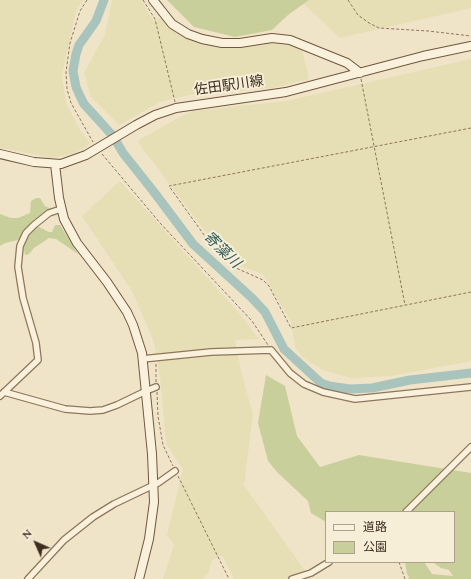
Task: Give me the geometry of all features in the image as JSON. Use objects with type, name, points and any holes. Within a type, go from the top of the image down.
[{"type":"main road","points":[[153,0],[172,24],[188,34],[202,39],[240,43],[272,38],[290,40],[347,64],[360,73]]},
{"type":"main road","name":"佐田駅川線","points":[[0,154],[34,162],[61,164],[76,159],[98,148],[155,115],[176,108],[286,92],[471,46]]},
{"type":"main road","points":[[55,164],[61,209],[70,231],[127,312],[138,340],[142,359],[154,485],[152,522],[138,579]]},
{"type":"street","points":[[2,394],[38,360],[36,343],[23,298],[18,267],[20,246],[26,234],[34,225],[49,213],[61,209]]},
{"type":"street","points":[[142,359],[211,352],[271,350],[290,372],[304,384],[323,392],[355,400],[471,387]]},
{"type":"street","points":[[2,394],[65,409],[103,410],[156,388]]},
{"type":"street","points":[[407,511],[471,447]]},
{"type":"street","points":[[28,579],[64,540],[93,517],[114,504],[154,485],[175,471]]},
{"type":"street","points":[[292,579],[311,573],[327,563]]},
{"type":"path","points":[[87,0],[80,11],[70,43],[66,72],[67,89],[71,103],[98,148],[160,223],[252,321],[271,350]]},
{"type":"path","points":[[143,0],[155,18],[176,108]]},
{"type":"path","points":[[348,0],[358,15],[379,28],[428,30],[471,36]]},
{"type":"path","points":[[360,73],[405,305]]},
{"type":"path","points":[[471,128],[169,186],[212,246],[236,268],[263,280],[269,286],[291,328],[471,292]]},
{"type":"path","points":[[156,357],[158,416],[163,445],[229,579]]},
{"type":"path","points":[[399,563],[405,579]]},
{"type":"shaded area","points":[[0,0],[83,0],[76,11],[62,75],[66,103],[80,130],[90,143],[85,148],[69,155],[50,158],[0,148]]},
{"type":"shaded area","points":[[112,0],[141,0],[153,20],[164,18],[174,31],[198,42],[222,47],[249,47],[264,42],[299,47],[303,53],[309,79],[273,88],[189,95],[160,102],[119,125],[91,97],[84,73],[105,34]]},
{"type":"shaded area","points":[[309,0],[471,0],[471,8],[340,38],[304,4]]},
{"type":"shaded area","points":[[471,59],[471,361],[392,376],[351,378],[323,370],[302,357],[295,347],[291,322],[263,274],[237,265],[214,243],[137,141],[193,111],[286,101]]},
{"type":"shaded area","points":[[120,181],[239,313],[259,339],[235,340],[242,375],[253,414],[244,485],[311,579],[234,579],[222,555],[212,560],[208,574],[202,579],[163,579],[174,545],[167,535],[183,469],[166,444],[160,377],[154,342],[132,291],[82,216]]},
{"type":"green space","points":[[167,0],[309,0],[288,15],[272,30],[235,37],[194,27]]},
{"type":"green space","points":[[36,198],[40,198],[45,206],[54,210],[37,226],[52,232],[55,225],[60,225],[78,254],[56,239],[49,238],[34,248],[29,254],[25,255],[23,244],[27,229],[18,240],[5,243],[0,246],[0,214],[11,218],[18,218],[30,213],[31,201]]},
{"type":"green space","points":[[266,375],[285,386],[297,436],[320,467],[359,455],[471,473],[471,579],[408,579],[409,577],[405,563],[425,563],[432,574],[453,576],[449,570],[441,568],[435,563],[455,563],[455,511],[325,511],[325,521],[311,513],[308,501],[277,472],[268,461],[258,423]]},
{"type":"waterway","name":"寄藻川","points":[[104,0],[96,21],[79,45],[76,54],[73,71],[76,87],[84,104],[113,136],[123,153],[193,244],[252,298],[265,312],[284,349],[321,383],[329,386],[350,389],[372,388],[410,380],[471,373]]}]
